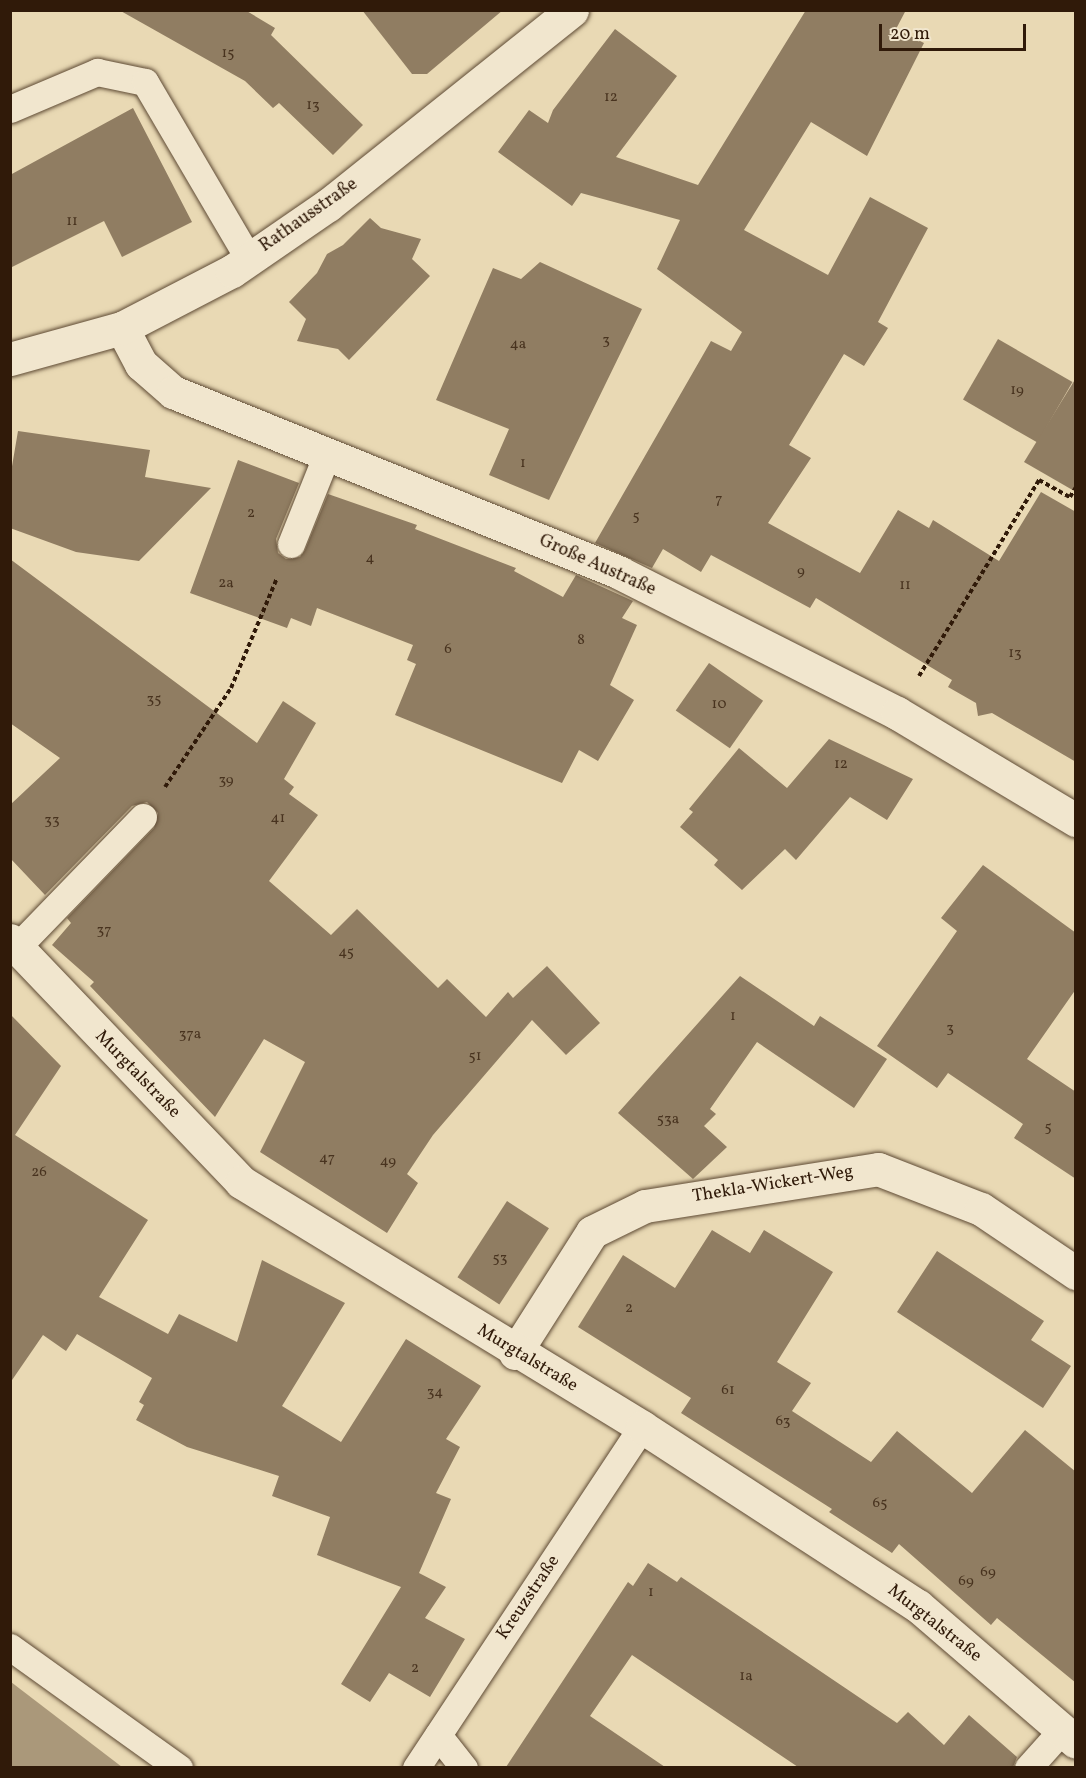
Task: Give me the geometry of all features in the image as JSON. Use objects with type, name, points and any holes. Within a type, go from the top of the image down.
[{"type":"street","name":"Rathausstraße","points":[[10,359],[122,328],[249,258],[328,206],[572,10]]},
{"type":"street","name":"Große Austraße","points":[[122,328],[141,364],[173,392],[620,573],[897,713],[1076,820]]},
{"type":"street","name":"Murgtalstraße","points":[[14,944],[241,1182],[515,1353],[642,1427],[918,1606],[1069,1736]]},
{"type":"street","name":"Thekla-Wickert-Weg","points":[[515,1353],[592,1232],[645,1206],[878,1169],[981,1209],[1076,1273]]},
{"type":"lane","points":[[10,109],[97,72],[145,81],[249,258]]},
{"type":"lane","points":[[291,544],[327,454]]},
{"type":"lane","points":[[14,944],[143,817]]},
{"type":"lane","name":"Kreuzstraße","points":[[416,1767],[642,1427]]},
{"type":"lane","points":[[10,1647],[179,1767]]},
{"type":"lane","points":[[438,1735],[464,1767]]},
{"type":"lane","points":[[1028,1767],[1069,1736]]},
{"type":"path","points":[[897,713],[1040,480],[1070,497],[1076,487]]},
{"type":"path","points":[[143,817],[200,740],[231,688],[291,544]]},
{"type":"shaded area","points":[[11,1682],[122,1767],[11,1767]]},
{"type":"building","points":[[119,10],[245,10],[275,28],[271,35],[363,125],[333,155],[279,103],[273,108],[245,81]]},
{"type":"building","points":[[362,10],[503,10],[427,74],[412,74]]},
{"type":"building","points":[[806,10],[906,10],[896,29],[924,43],[867,156],[811,122],[744,230],[828,275],[870,197],[928,228],[878,322],[888,328],[864,366],[844,354],[789,445],[811,458],[768,523],[860,573],[898,510],[929,528],[933,520],[999,561],[1041,492],[1076,512],[1076,762],[992,713],[978,716],[976,703],[948,687],[952,680],[816,598],[810,608],[711,555],[701,572],[663,549],[652,568],[595,543],[711,341],[731,351],[742,332],[657,269],[680,220],[581,193],[572,206],[498,152],[529,110],[548,123],[553,110],[615,29],[677,76],[616,157],[698,185]]},
{"type":"building","points":[[133,108],[192,222],[122,257],[104,221],[10,268],[10,175]]},
{"type":"building","points":[[370,218],[381,228],[421,239],[412,259],[430,276],[349,360],[338,349],[297,341],[306,319],[289,302],[317,273],[327,254],[343,245]]},
{"type":"building","points":[[540,262],[642,309],[549,500],[489,475],[509,429],[436,400],[493,268],[521,279]]},
{"type":"building","points":[[998,339],[1072,382],[1037,443],[963,400]]},
{"type":"building","points":[[1076,378],[1076,492],[1024,462]]},
{"type":"building","points":[[18,431],[150,450],[145,477],[211,488],[139,561],[76,552],[10,528],[10,478]]},
{"type":"building","points":[[238,460],[299,483],[276,539],[278,553],[286,559],[300,557],[305,550],[328,494],[417,525],[415,529],[516,568],[514,571],[563,597],[576,575],[633,601],[622,618],[637,625],[610,685],[634,700],[598,761],[579,750],[562,783],[395,715],[416,664],[407,660],[413,645],[317,608],[311,626],[291,618],[287,628],[190,593]]},
{"type":"building","points":[[10,559],[257,743],[283,701],[316,723],[284,779],[294,787],[289,794],[318,815],[269,881],[331,935],[357,909],[438,988],[447,979],[486,1017],[508,992],[513,998],[547,966],[600,1023],[566,1055],[532,1020],[433,1135],[407,1174],[418,1183],[387,1233],[260,1152],[305,1062],[264,1039],[215,1117],[90,986],[94,982],[52,945],[71,923],[67,918],[154,828],[158,813],[147,802],[132,806],[45,895],[10,858],[10,805],[60,758],[10,723]]},
{"type":"building","points":[[709,663],[763,701],[730,748],[676,711]]},
{"type":"building","points":[[829,739],[913,779],[887,820],[850,797],[796,860],[785,849],[742,890],[714,865],[718,860],[680,827],[693,812],[689,809],[739,748],[787,788]]},
{"type":"building","points":[[983,865],[1076,933],[1076,989],[1027,1059],[1076,1092],[1076,1179],[1014,1138],[1023,1124],[948,1073],[937,1088],[877,1046],[957,931],[941,918]]},
{"type":"building","points":[[740,976],[814,1026],[820,1016],[887,1059],[854,1108],[757,1042],[710,1109],[716,1114],[704,1126],[727,1147],[693,1179],[618,1113]]},
{"type":"building","points":[[10,1014],[61,1066],[15,1135],[148,1220],[99,1297],[168,1334],[179,1314],[237,1342],[262,1260],[345,1303],[282,1406],[341,1442],[406,1339],[481,1386],[446,1439],[460,1447],[436,1493],[451,1499],[419,1573],[446,1587],[425,1618],[465,1639],[430,1697],[389,1673],[370,1702],[341,1684],[401,1587],[317,1555],[330,1517],[272,1496],[279,1476],[187,1447],[136,1420],[144,1405],[139,1402],[152,1378],[77,1334],[66,1351],[43,1335],[10,1383]]},
{"type":"building","points":[[507,1201],[549,1228],[499,1305],[457,1277]]},
{"type":"building","points":[[712,1230],[750,1253],[764,1230],[833,1272],[777,1362],[811,1383],[792,1411],[871,1462],[897,1431],[972,1493],[1025,1430],[1076,1472],[1076,1683],[997,1618],[991,1625],[899,1544],[892,1553],[829,1512],[832,1509],[681,1413],[691,1398],[578,1327],[623,1255],[675,1288]]},
{"type":"building","points":[[937,1251],[1044,1321],[1031,1340],[1071,1366],[1043,1408],[897,1312]]},
{"type":"building","points":[[648,1563],[677,1582],[681,1577],[897,1723],[908,1712],[944,1745],[969,1715],[1017,1757],[1013,1767],[798,1767],[632,1655],[590,1716],[665,1767],[506,1767],[628,1582],[633,1586]]}]
